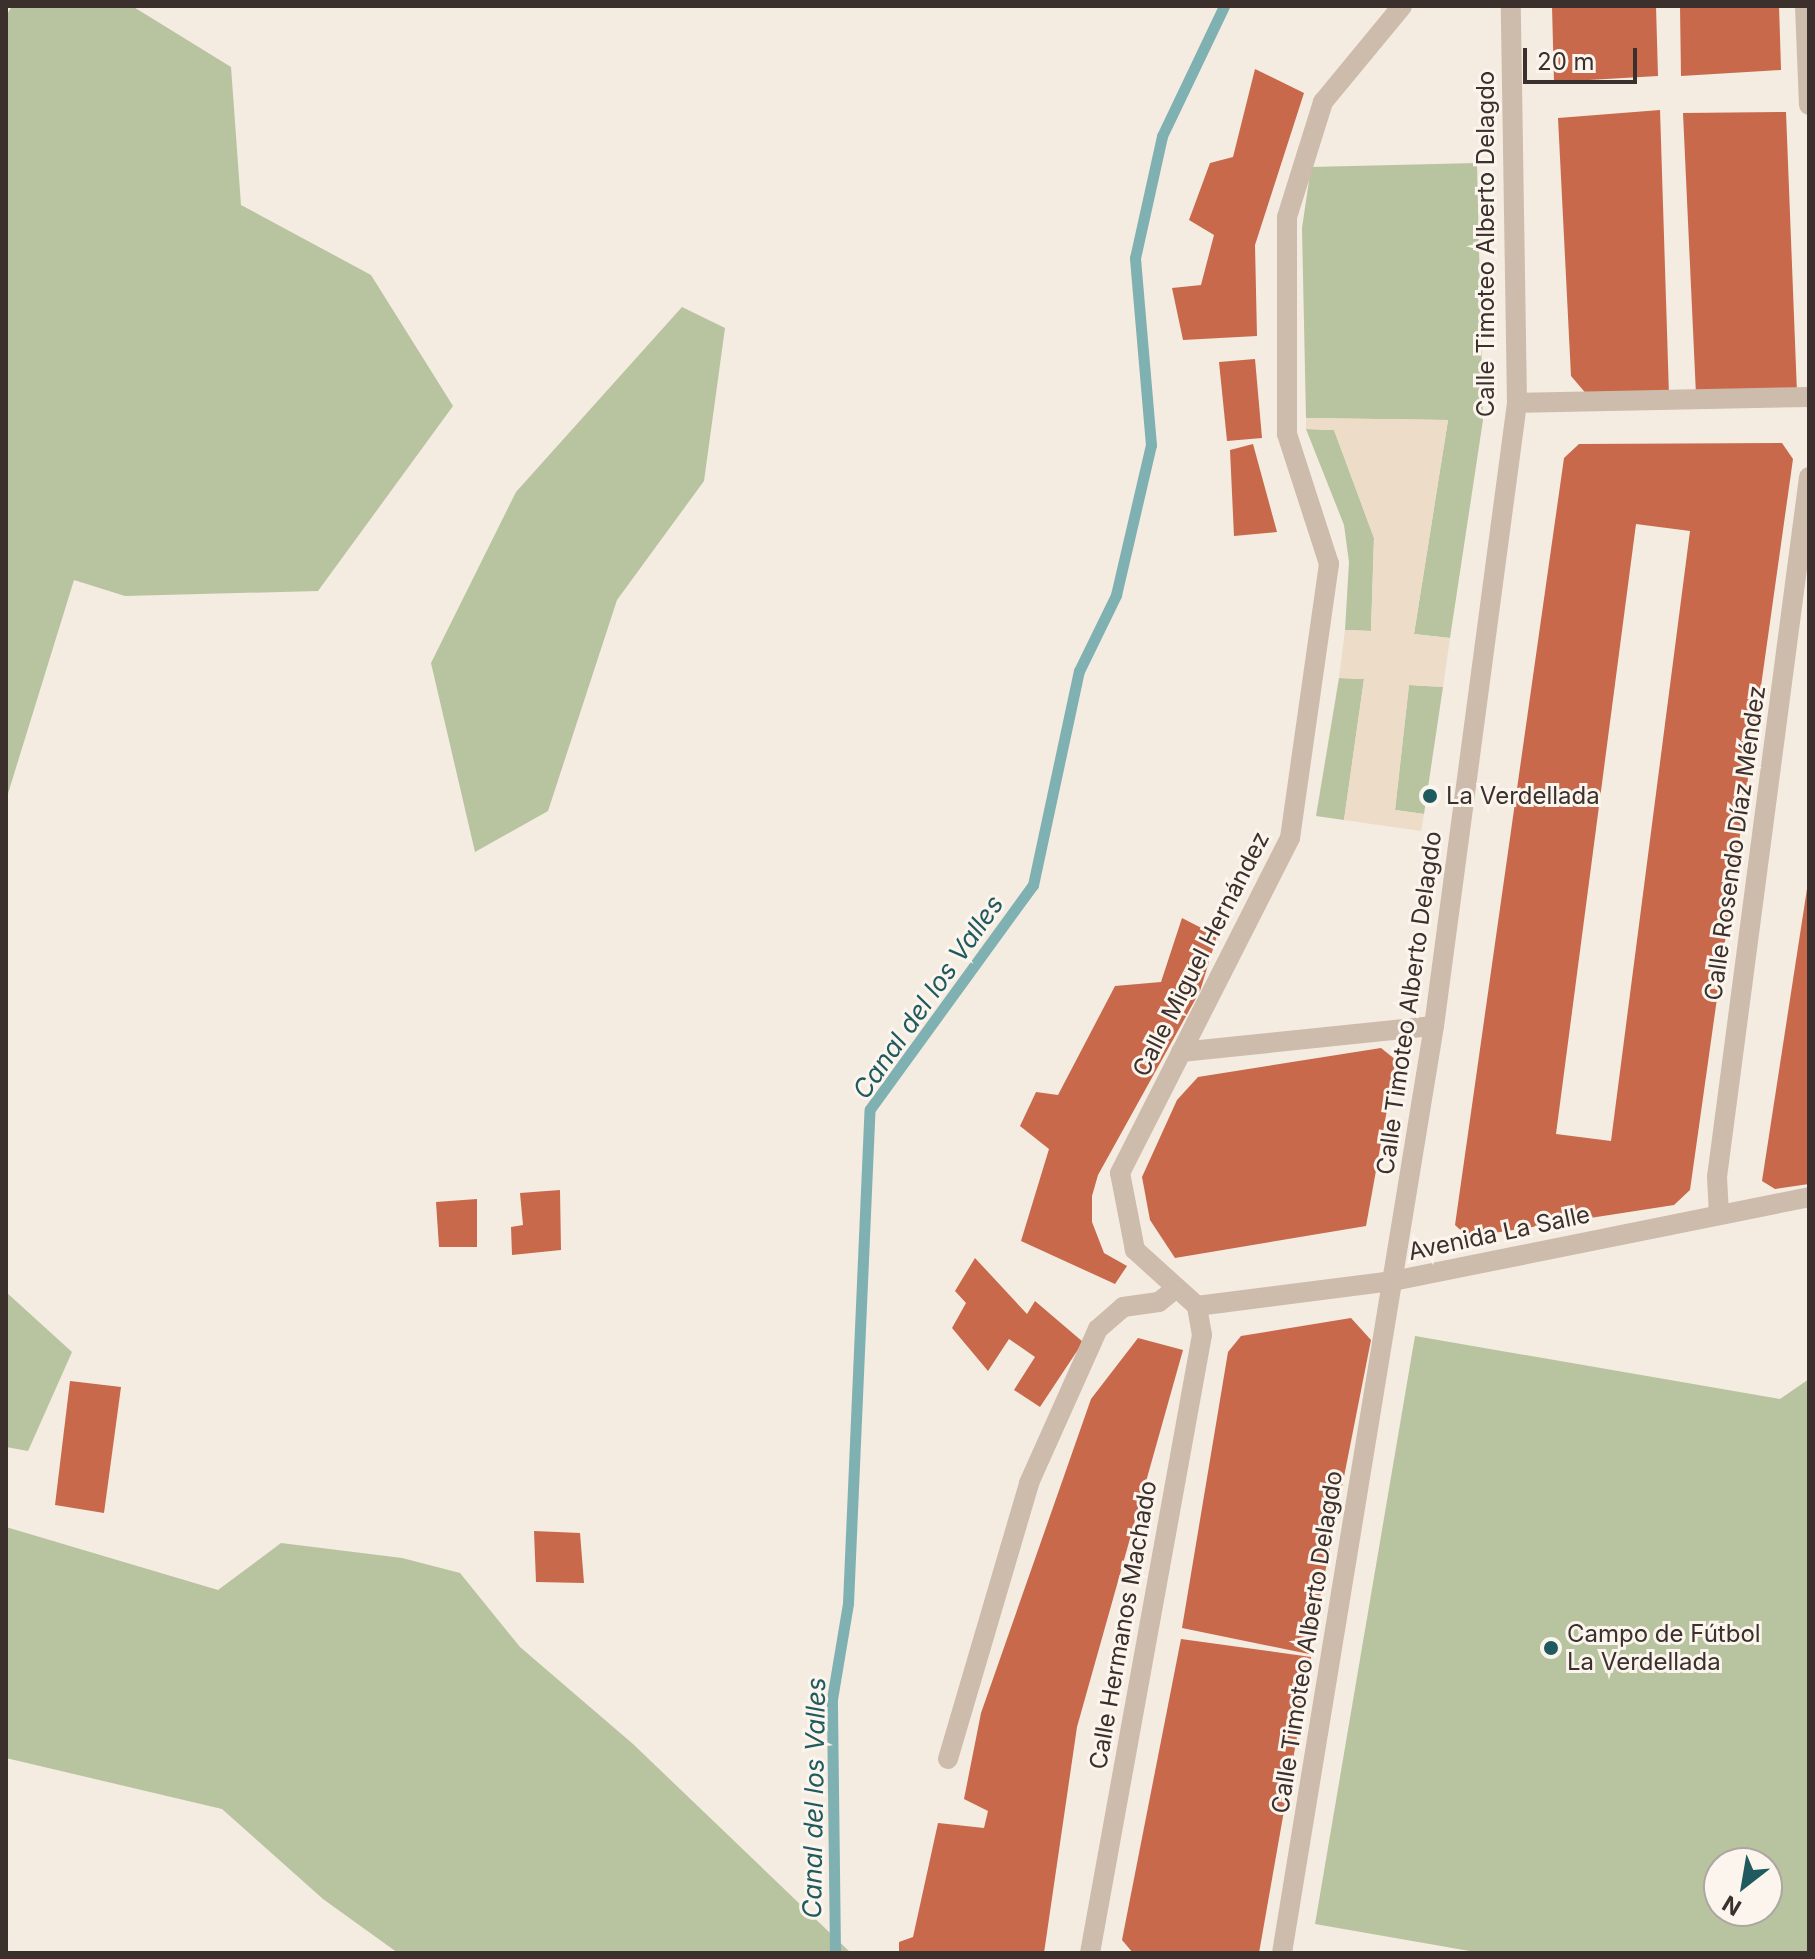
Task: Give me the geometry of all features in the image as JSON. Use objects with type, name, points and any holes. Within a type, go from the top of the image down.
[{"type":"street","name":"Calle Miguel Hernández","points":[[1197,1306],[1135,1250],[1120,1173],[1290,838],[1329,564],[1287,434],[1287,217],[1323,102],[1402,6]]},
{"type":"street","name":"Calle Timoteo Alberto Delagdo","points":[[1282,1953],[1434,1026],[1517,403],[1511,6]]},
{"type":"street","points":[[1805,6],[1809,105]]},
{"type":"street","points":[[1517,403],[1809,397]]},
{"type":"street","name":"Calle Rosendo Díaz Méndez","points":[[1719,1215],[1717,1177],[1809,477]]},
{"type":"street","points":[[1181,1052],[1434,1026]]},
{"type":"street","name":"Avenida La Salle","points":[[1197,1306],[1393,1281],[1809,1197]]},
{"type":"street","points":[[948,1759],[1029,1483],[1098,1329],[1123,1307],[1159,1302],[1175,1289]]},
{"type":"street","name":"Calle Hermanos Machado","points":[[1090,1953],[1202,1335],[1197,1306]]},
{"type":"green space","points":[[12,6],[132,6],[231,67],[241,205],[371,275],[453,406],[318,591],[125,596],[74,580],[6,800],[6,16]]},
{"type":"green space","points":[[1477,163],[1483,420],[1450,638],[1414,634],[1448,420],[1306,418],[1302,228],[1311,167]]},
{"type":"green space","points":[[682,307],[725,328],[704,481],[617,600],[548,811],[475,852],[431,663],[516,492]]},
{"type":"green space","points":[[1306,429],[1334,430],[1374,538],[1371,631],[1345,630],[1349,562],[1344,525]]},
{"type":"green space","points":[[1339,678],[1364,679],[1344,820],[1316,816]]},
{"type":"green space","points":[[1409,685],[1443,687],[1424,814],[1395,810]]},
{"type":"green space","points":[[6,1292],[72,1352],[28,1451],[6,1447]]},
{"type":"green space","name":"Campo de Fútbol La Verdellada","points":[[1415,1336],[1780,1399],[1809,1379],[1809,1953],[1481,1953],[1315,1924]]},
{"type":"green space","points":[[6,1527],[218,1590],[281,1543],[402,1558],[460,1573],[520,1647],[633,1744],[851,1953],[398,1953],[323,1899],[222,1809],[6,1758]]},
{"type":"shaded area","points":[[1306,418],[1448,420],[1414,634],[1450,638],[1443,687],[1409,685],[1395,810],[1424,814],[1421,831],[1344,820],[1364,679],[1339,678],[1345,630],[1371,631],[1374,538],[1334,430],[1306,429]]},
{"type":"building","points":[[1552,6],[1656,6],[1658,76],[1554,82]]},
{"type":"building","points":[[1680,6],[1779,6],[1781,70],[1681,76]]},
{"type":"building","points":[[1255,69],[1304,93],[1255,245],[1257,336],[1183,340],[1172,288],[1201,285],[1214,235],[1189,220],[1210,163],[1233,157]]},
{"type":"building","points":[[1660,110],[1669,395],[1589,397],[1571,376],[1558,118]]},
{"type":"building","points":[[1786,112],[1797,393],[1696,395],[1683,113]]},
{"type":"building","points":[[1255,359],[1262,438],[1227,441],[1219,362]]},
{"type":"building","points":[[1782,443],[1793,459],[1690,1190],[1674,1205],[1468,1237],[1455,1225],[1564,458],[1579,444]],"holes":[[[1636,524],[1690,531],[1611,1141],[1556,1134]]]},
{"type":"building","points":[[1253,444],[1277,532],[1234,536],[1230,450]]},
{"type":"building","points":[[1809,876],[1809,1184],[1775,1189],[1762,1181]]},
{"type":"building","points":[[1182,918],[1217,936],[1200,991],[1098,1175],[1092,1196],[1092,1222],[1104,1253],[1127,1266],[1115,1284],[1021,1241],[1049,1149],[1020,1126],[1036,1092],[1058,1095],[1115,986],[1161,982]]},
{"type":"building","points":[[1381,1048],[1396,1060],[1366,1226],[1175,1258],[1150,1220],[1142,1177],[1177,1100],[1198,1077]]},
{"type":"building","points":[[560,1190],[561,1250],[512,1255],[511,1227],[523,1225],[520,1193]]},
{"type":"building","points":[[477,1199],[477,1247],[439,1247],[436,1202]]},
{"type":"building","points":[[975,1258],[1027,1314],[1035,1301],[1083,1342],[1040,1407],[1014,1390],[1035,1357],[1009,1339],[988,1371],[952,1328],[966,1303],[955,1291]]},
{"type":"building","points":[[1351,1318],[1371,1340],[1309,1654],[1182,1628],[1228,1352],[1241,1336]]},
{"type":"building","points":[[1138,1338],[1183,1350],[1077,1727],[1044,1953],[899,1953],[899,1942],[913,1937],[938,1823],[984,1828],[988,1811],[964,1799],[981,1713],[1091,1399]]},
{"type":"building","points":[[70,1381],[121,1387],[104,1513],[55,1505]]},
{"type":"building","points":[[534,1531],[580,1533],[584,1583],[536,1582]]},
{"type":"building","points":[[1181,1639],[1311,1657],[1259,1953],[1133,1953],[1122,1940]]},
{"type":"waterway","name":"Canal del los Valles","points":[[835,1953],[832,1699],[848,1603],[870,1109],[1033,885],[1079,671],[1116,595],[1151,445],[1135,258],[1162,136],[1224,6]]},
{"type":"place","name":"La Verdellada","points":[[1430,796]]},
{"type":"place","name":"Campo de Fútbol La Verdellada","points":[[1551,1648]]}]
